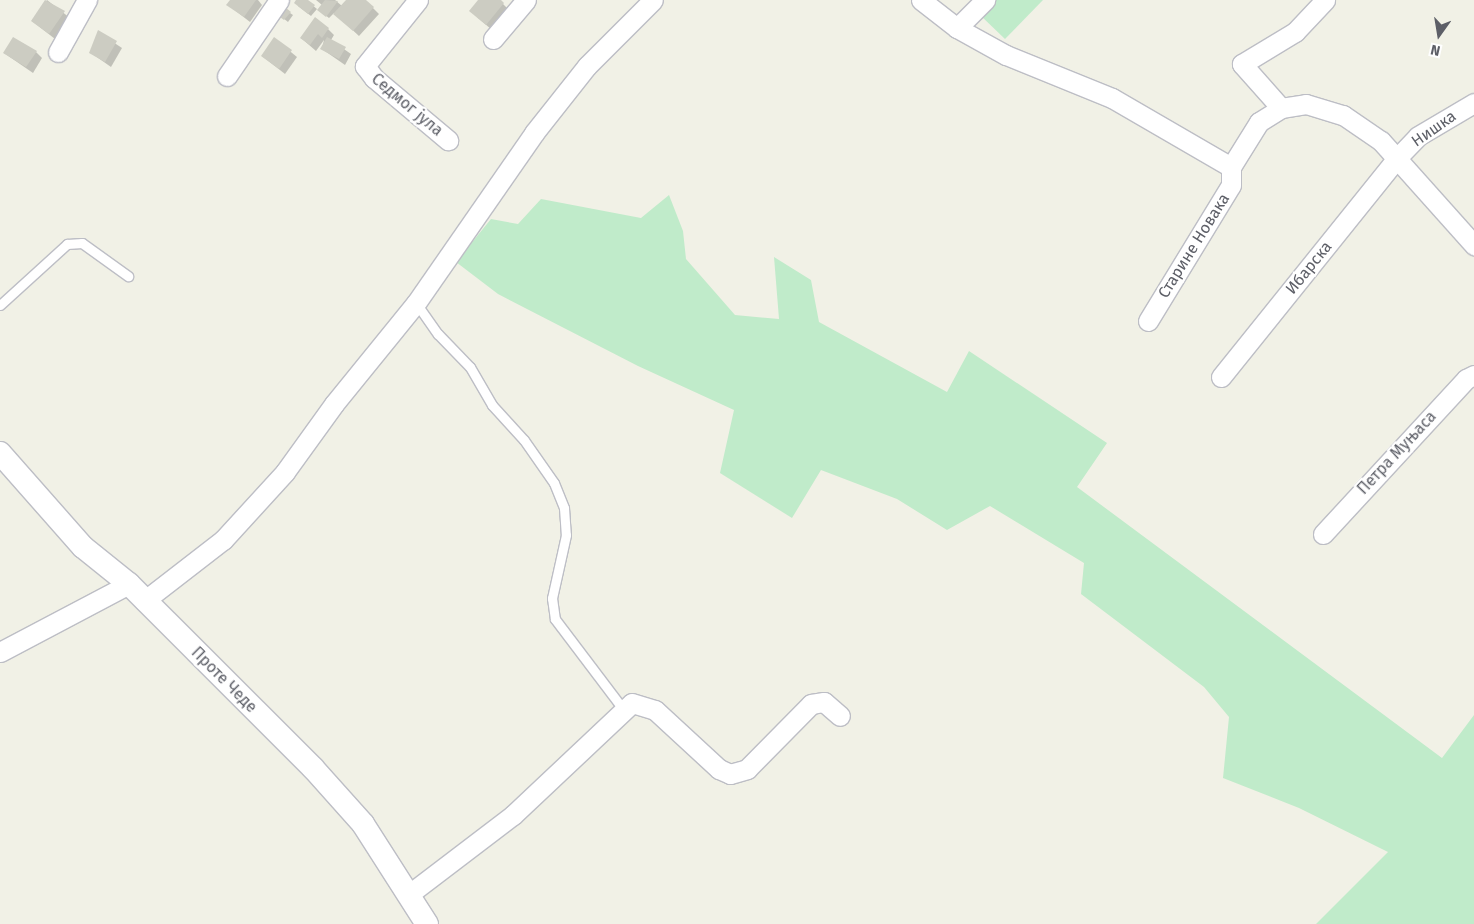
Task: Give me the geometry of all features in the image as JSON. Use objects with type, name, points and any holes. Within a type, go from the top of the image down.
[{"type":"street","points":[[58,52],[87,0]]},
{"type":"street","points":[[227,76],[279,0]]},
{"type":"street","name":"Седмог јула","points":[[418,0],[364,66],[374,78],[448,140]]},
{"type":"street","points":[[493,39],[526,0]]},
{"type":"street","points":[[144,601],[223,540],[285,472],[334,404],[416,303],[534,133],[587,66],[653,0]]},
{"type":"street","points":[[921,0],[957,28],[1006,55],[1112,98],[1231,167],[1260,122],[1281,108],[1306,104],[1344,115],[1382,141],[1474,245]]},
{"type":"street","points":[[957,28],[985,0]]},
{"type":"street","points":[[1281,108],[1242,64],[1296,32],[1325,0]]},
{"type":"street","name":"Нишка","points":[[1397,158],[1418,136],[1474,103]]},
{"type":"street","name":"Ибарска","points":[[1221,377],[1397,158]]},
{"type":"street","name":"Старине Новака","points":[[1148,321],[1231,186],[1231,167]]},
{"type":"street","name":"Петра Муњаса","points":[[1323,534],[1466,379],[1474,375]]},
{"type":"street","name":"Проте Чеде","points":[[0,453],[84,547],[129,584],[319,775],[363,824],[427,924]]},
{"type":"street","points":[[0,652],[129,584]]},
{"type":"street","points":[[408,895],[512,815],[623,709],[632,703],[655,710],[719,769],[730,774],[747,769],[811,704],[824,702],[840,716]]},
{"type":"lane","points":[[0,305],[66,244],[82,243],[128,276]]},
{"type":"lane","points":[[416,303],[438,334],[470,367],[492,405],[530,446],[554,483],[564,508],[566,535],[552,598],[555,619],[623,709]]},
{"type":"green space","points":[[995,0],[1043,0],[1005,39],[980,15]]},
{"type":"green space","points":[[669,195],[683,231],[686,259],[735,315],[779,319],[774,257],[811,280],[819,322],[947,392],[969,351],[1107,443],[1077,487],[1442,758],[1474,715],[1474,924],[1316,924],[1388,852],[1299,808],[1223,778],[1229,717],[1204,687],[1081,594],[1084,563],[990,506],[947,530],[897,499],[821,470],[792,518],[720,473],[734,410],[638,366],[498,294],[456,262],[491,219],[518,224],[541,199],[641,218]]},
{"type":"building","points":[[45,0],[65,11],[49,34],[31,21]]},
{"type":"building","points":[[230,0],[256,0],[244,17],[226,5]]},
{"type":"building","points":[[296,0],[308,0],[315,5],[308,14],[294,3]]},
{"type":"building","points":[[325,0],[338,1],[326,17],[317,10]]},
{"type":"building","points":[[346,0],[366,0],[374,7],[353,31],[333,14]]},
{"type":"building","points":[[478,0],[501,0],[504,3],[486,25],[469,11]]},
{"type":"building","points":[[280,3],[291,12],[284,20],[273,12]]},
{"type":"building","points":[[315,17],[329,28],[322,38],[318,34],[310,45],[300,38]]},
{"type":"building","points":[[98,30],[117,41],[105,62],[89,53]]},
{"type":"building","points":[[13,37],[37,51],[26,67],[3,53]]},
{"type":"building","points":[[274,37],[292,50],[279,69],[261,56]]},
{"type":"building","points":[[327,37],[346,47],[339,59],[320,49]]}]
